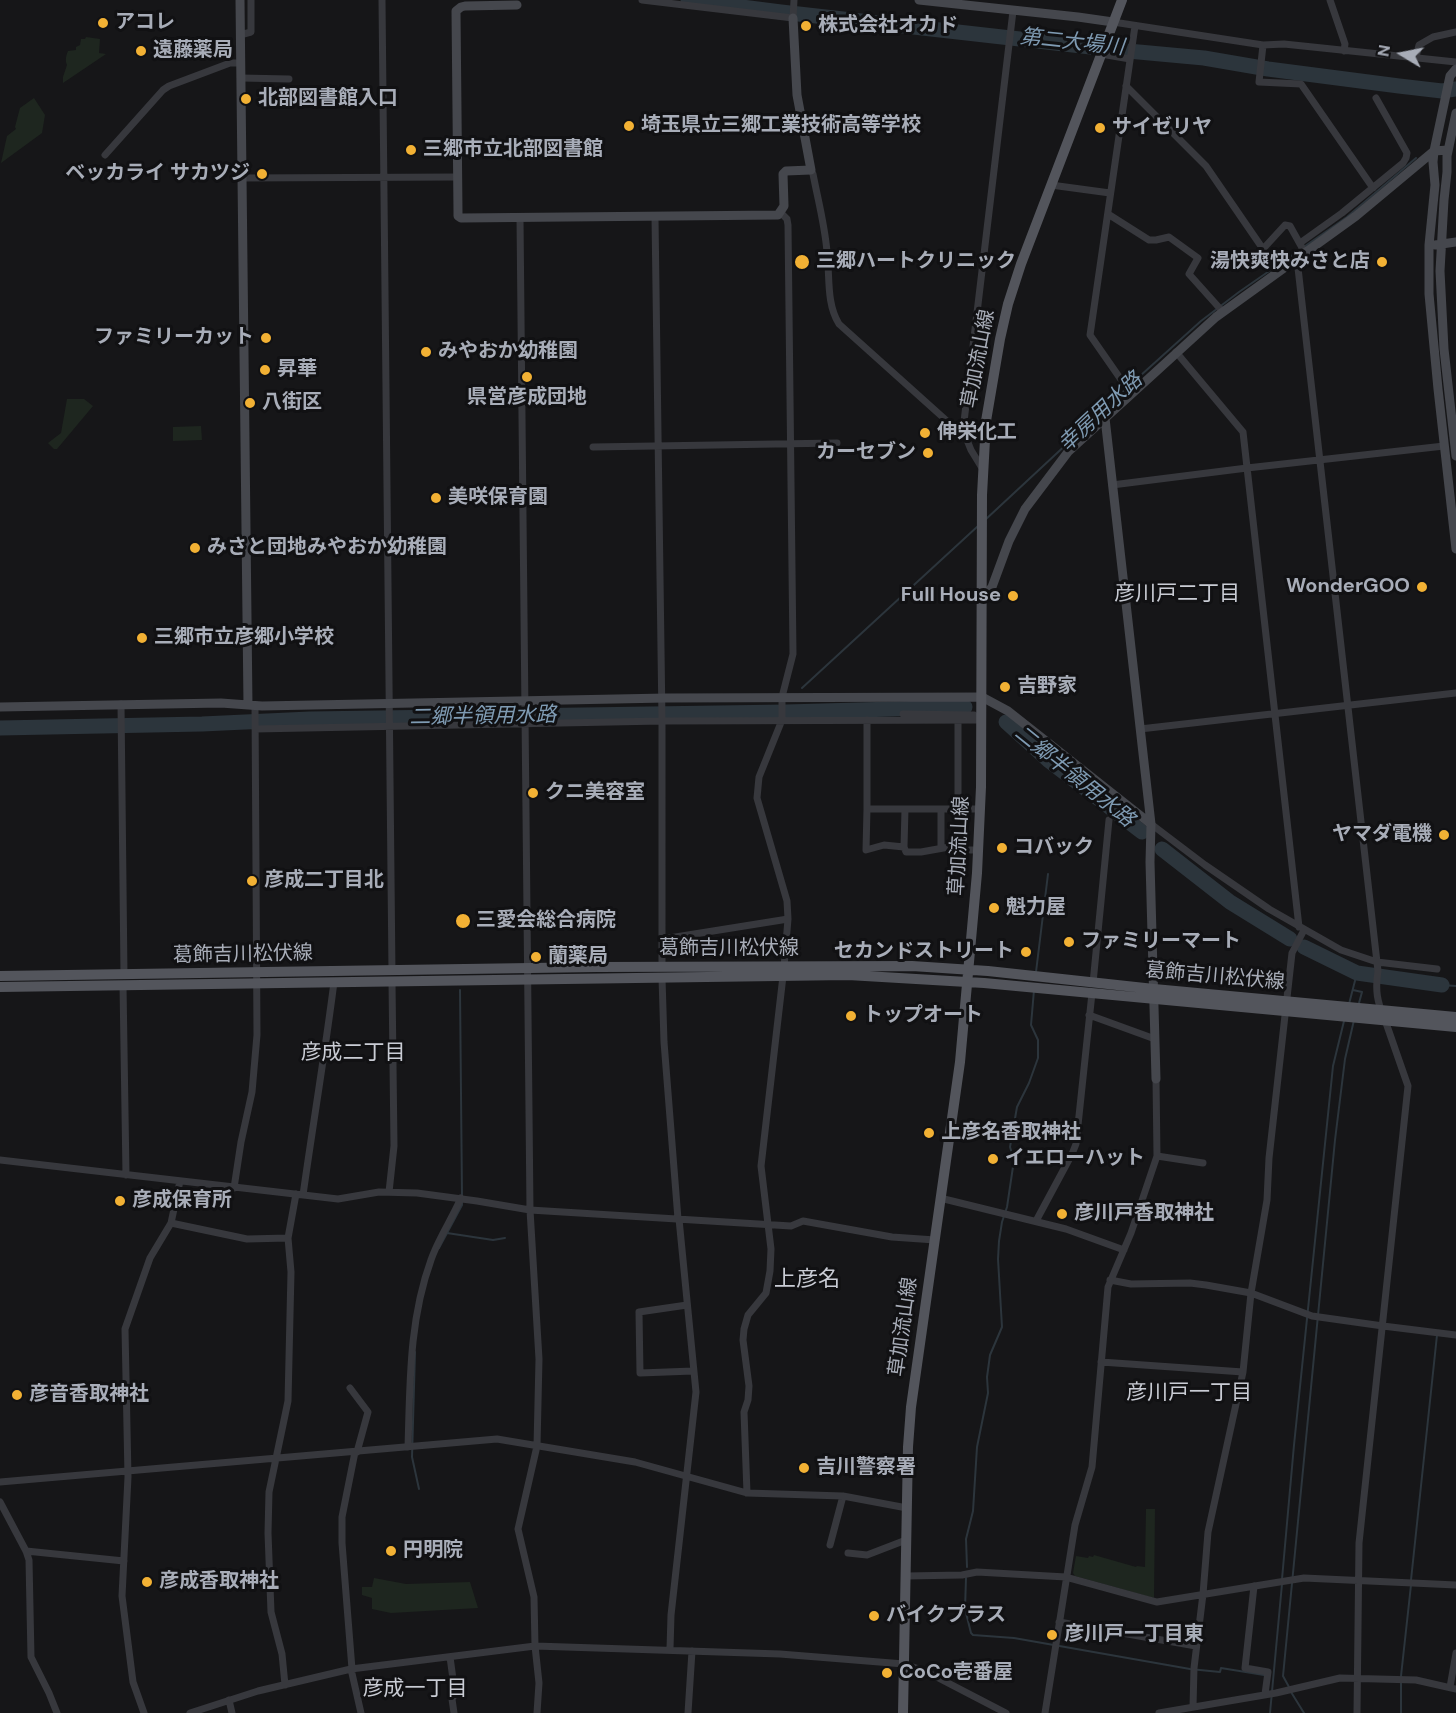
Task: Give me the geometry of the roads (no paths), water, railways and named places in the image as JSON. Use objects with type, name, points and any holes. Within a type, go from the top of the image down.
[{"type":"main road","name":"草加流山線","points":[[903,1713],[908,1447],[911,1407],[960,1062],[979,850],[981,809],[978,717],[982,697],[981,522],[986,421],[1008,304],[1025,253],[1122,0]]},
{"type":"main road","name":"葛飾吉川松伏線","points":[[257,978],[334,982],[392,976],[526,981],[662,973],[784,971],[880,966],[968,970],[1092,988],[1383,1015],[1456,1017]]},
{"type":"main road","name":"葛飾吉川松伏線","points":[[0,987],[124,980],[392,976],[526,969],[662,973]]},
{"type":"main road","name":"葛飾吉川松伏線","points":[[784,971],[1092,988]]},
{"type":"main road","name":"葛飾吉川松伏線","points":[[0,976],[124,980]]},
{"type":"main road","name":"葛飾吉川松伏線","points":[[1383,1015],[1456,1027]]},
{"type":"street","points":[[234,1188],[252,1092],[257,1035],[255,726],[252,708],[240,0]]},
{"type":"street","points":[[240,35],[251,32],[251,0]]},
{"type":"street","points":[[382,0],[394,1146],[389,1192]]},
{"type":"street","points":[[642,0],[793,18]]},
{"type":"street","points":[[794,0],[797,95],[827,251],[830,303],[833,315],[838,324],[961,434],[964,434]]},
{"type":"street","points":[[919,0],[1078,17],[1263,45],[1284,45],[1456,62]]},
{"type":"street","points":[[982,468],[963,430],[1011,26],[1009,11],[1000,0]]},
{"type":"street","points":[[1330,0],[1345,44],[1344,51]]},
{"type":"street","points":[[517,2],[465,6],[456,11],[457,177],[458,216],[461,218],[774,216],[781,213],[784,206],[783,174],[786,171],[811,170]]},
{"type":"street","points":[[1133,392],[1090,335],[1135,26]]},
{"type":"street","points":[[1416,57],[1419,45],[1433,37],[1456,32]]},
{"type":"street","points":[[1263,45],[1259,82],[1301,84],[1373,188]]},
{"type":"street","points":[[1101,54],[1130,58]]},
{"type":"street","points":[[105,155],[163,90],[230,63],[241,63]]},
{"type":"street","points":[[1456,69],[1450,76],[1434,152],[1435,184],[1429,245],[1431,324],[1456,549]]},
{"type":"street","points":[[241,78],[289,79]]},
{"type":"street","points":[[1126,86],[1206,166],[1263,249],[1285,225],[1290,226],[1305,253]]},
{"type":"street","points":[[1300,243],[1342,213],[1407,158],[1407,153],[1376,98]]},
{"type":"street","points":[[1456,113],[1448,150],[1440,244],[1442,317],[1456,456]]},
{"type":"street","points":[[981,602],[992,587],[1009,541],[1026,509],[1068,452],[1220,310],[1356,216],[1434,152],[1448,150]]},
{"type":"street","points":[[242,178],[457,177]]},
{"type":"street","points":[[1051,185],[1110,193]]},
{"type":"street","points":[[747,1493],[744,1412],[749,1386],[743,1340],[748,1315],[766,1293],[771,1258],[761,1166],[788,920],[787,901],[757,798],[759,777],[782,720],[782,702],[794,654],[788,225],[787,219],[781,213]]},
{"type":"street","points":[[1107,214],[1149,240],[1169,237],[1198,258],[1189,274],[1220,310]]},
{"type":"street","points":[[656,217],[664,1051],[696,1392],[671,1615],[670,1649]]},
{"type":"street","points":[[520,218],[526,981],[530,1210],[539,1359],[537,1446],[518,1524],[534,1597],[539,1683],[537,1713]]},
{"type":"street","points":[[1429,245],[1456,242]]},
{"type":"street","points":[[1295,260],[1298,268],[1378,971],[1375,987],[1408,1086],[1359,1543],[1357,1713]]},
{"type":"street","points":[[1176,352],[1242,432],[1301,929],[1292,953],[1269,1158],[1267,1200],[1251,1293],[1243,1371],[1208,1532],[1194,1668],[1195,1709]]},
{"type":"street","points":[[1044,1713],[1079,1508],[1092,1467],[1105,1305],[1110,1280],[1141,1206],[1157,1156],[1151,824],[1105,418]]},
{"type":"street","points":[[593,447],[837,443]]},
{"type":"street","points":[[1112,485],[1444,446]]},
{"type":"street","points":[[1140,729],[1456,693]]},
{"type":"street","points":[[0,707],[221,703],[252,708],[389,703],[524,706],[661,698],[782,702],[982,697],[1008,711],[1151,824],[1241,891],[1301,929],[1341,950],[1377,962],[1437,969]]},
{"type":"street","points":[[121,704],[126,1175]]},
{"type":"street","points":[[903,714],[978,717]]},
{"type":"street","points":[[255,726],[390,721],[524,723],[662,715],[782,720],[958,720],[978,717]]},
{"type":"street","points":[[867,720],[866,850],[884,845],[904,847]]},
{"type":"street","points":[[958,720],[958,809]]},
{"type":"street","points":[[867,809],[981,809]]},
{"type":"street","points":[[905,809],[904,847],[906,852],[949,847],[979,850]]},
{"type":"street","points":[[941,809],[941,848]]},
{"type":"street","points":[[1036,1221],[1076,1144],[1109,820]]},
{"type":"street","points":[[663,939],[788,920]]},
{"type":"street","points":[[285,1685],[282,1653],[271,1612],[269,1492],[288,1401],[291,1272],[288,1238],[299,1194],[325,1057],[334,982]]},
{"type":"street","points":[[1089,1015],[1155,1039]]},
{"type":"street","points":[[1157,1156],[1203,1162]]},
{"type":"street","points":[[0,1160],[338,1199],[369,1193],[417,1193],[530,1210],[791,1226],[803,1221],[892,1237],[935,1240]]},
{"type":"street","points":[[144,1713],[133,1682],[124,1626],[122,1596],[127,1470],[125,1329],[150,1258],[171,1223],[180,1181]]},
{"type":"street","points":[[408,1447],[411,1351],[423,1288],[436,1247],[461,1198]]},
{"type":"street","points":[[940,1198],[1066,1229],[1124,1250]]},
{"type":"street","points":[[171,1223],[247,1239],[288,1238]]},
{"type":"street","points":[[1110,1280],[1131,1284],[1190,1283],[1251,1293],[1312,1316],[1456,1335]]},
{"type":"street","points":[[687,1305],[639,1312],[640,1373],[693,1371]]},
{"type":"street","points":[[1101,1362],[1243,1371]]},
{"type":"street","points":[[350,1388],[368,1412],[356,1452],[342,1517],[352,1669],[361,1713]]},
{"type":"street","points":[[0,1482],[497,1439],[635,1462],[747,1493],[843,1496],[907,1508]]},
{"type":"street","points":[[830,1545],[843,1496]]},
{"type":"street","points":[[0,1502],[29,1560],[31,1657],[57,1713]]},
{"type":"street","points":[[848,1553],[867,1555],[906,1540]]},
{"type":"street","points":[[26,1551],[124,1561]]},
{"type":"street","points":[[906,1576],[962,1575],[977,1572],[1066,1577],[1157,1602],[1304,1578],[1456,1585]]},
{"type":"street","points":[[1254,1586],[1245,1668],[1268,1672],[1265,1694]]},
{"type":"street","points":[[1059,1622],[1196,1646]]},
{"type":"street","points":[[190,1713],[229,1700],[352,1669],[536,1646],[780,1654],[904,1664],[925,1671],[1006,1713]]},
{"type":"street","points":[[688,1713],[692,1651]]},
{"type":"street","points":[[1159,1713],[1195,1709],[1340,1678],[1416,1680],[1453,1688],[1456,1653]]},
{"type":"street","points":[[450,1658],[455,1694],[452,1699],[454,1713]]},
{"type":"street","points":[[229,1700],[232,1713]]},
{"type":"waterway","name":"第二大場川","points":[[688,0],[1204,58],[1268,69],[1442,91],[1456,89]]},
{"type":"waterway","name":"第二大場川","points":[[781,6],[781,12]]},
{"type":"waterway","name":"幸房用水路","points":[[1130,385],[1201,321],[1347,217],[1416,158]]},
{"type":"waterway","name":"幸房用水路","points":[[985,520],[1126,389]]},
{"type":"waterway","name":"幸房用水路","points":[[802,688],[978,526]]},
{"type":"waterway","name":"二郷半領用水路","points":[[0,728],[202,724],[310,719],[965,707]]},
{"type":"waterway","name":"二郷半領用水路","points":[[1006,722],[1048,760],[1142,832]]},
{"type":"waterway","name":"二郷半領用水路","points":[[1162,849],[1230,902],[1290,939]]},
{"type":"waterway","points":[[1036,972],[1048,874]]},
{"type":"waterway","name":"二郷半領用水路","points":[[1304,947],[1357,973],[1442,985]]},
{"type":"waterway","points":[[1349,1004],[1357,973]]},
{"type":"waterway","name":"二郷半領用水路","points":[[1442,985],[1456,986]]},
{"type":"waterway","points":[[460,990],[462,1197]]},
{"type":"waterway","points":[[967,1567],[966,1539],[973,1511],[977,1447],[988,1393],[987,1377],[990,1355],[1002,1327],[998,1259],[1002,1222],[1007,1207],[1014,1160],[1010,1147],[1017,1107],[1038,1058],[1038,1040],[1031,1025],[1034,990]]},
{"type":"waterway","points":[[1353,990],[1362,992],[1359,1003]]},
{"type":"waterway","points":[[1289,1687],[1283,1676],[1335,1140],[1345,1059],[1354,1020]]},
{"type":"waterway","points":[[1282,1579],[1333,1066],[1344,1021]]},
{"type":"waterway","points":[[439,1248],[462,1202]]},
{"type":"waterway","points":[[447,1233],[493,1240],[505,1238]]},
{"type":"waterway","points":[[1411,1580],[1437,1335]]},
{"type":"waterway","points":[[415,1352],[412,1457],[419,1489]]},
{"type":"waterway","points":[[966,1578],[965,1609],[973,1635],[1014,1638],[1190,1669],[1220,1672],[1221,1668],[1264,1675]]},
{"type":"waterway","points":[[1270,1713],[1282,1584]]},
{"type":"waterway","points":[[1401,1713],[1401,1676],[1411,1585]]},
{"type":"waterway","points":[[1291,1692],[1304,1713]]},
{"type":"place","name":"アコレ","points":[[103,23]]},
{"type":"place","name":"株式会社オカド","points":[[806,26]]},
{"type":"place","name":"遠藤薬局","points":[[141,51]]},
{"type":"place","name":"北部図書館入口","points":[[246,99]]},
{"type":"place","name":"埼玉県立三郷工業技術高等学校","points":[[629,126]]},
{"type":"place","name":"サイゼリヤ","points":[[1100,128]]},
{"type":"place","name":"三郷市立北部図書館","points":[[411,150]]},
{"type":"place","name":"ベッカライ サカツジ","points":[[262,174]]},
{"type":"place","name":"三郷ハートクリニック","points":[[802,262]]},
{"type":"place","name":"湯快爽快みさと店","points":[[1382,262]]},
{"type":"place","name":"ファミリーカット","points":[[266,338]]},
{"type":"place","name":"みやおか幼稚園","points":[[426,352]]},
{"type":"place","name":"昇華","points":[[265,370]]},
{"type":"place","name":"県営彦成団地","points":[[527,377]]},
{"type":"place","name":"八街区","points":[[250,403]]},
{"type":"place","name":"伸栄化工","points":[[925,433]]},
{"type":"place","name":"カーセブン","points":[[928,453]]},
{"type":"place","name":"美咲保育園","points":[[436,498]]},
{"type":"place","name":"みさと団地みやおか幼稚園","points":[[195,548]]},
{"type":"place","name":"WonderGOO","points":[[1422,587]]},
{"type":"place","name":"Full House","points":[[1013,596]]},
{"type":"place","name":"三郷市立彦郷小学校","points":[[142,638]]},
{"type":"place","name":"吉野家","points":[[1005,687]]},
{"type":"place","name":"クニ美容室","points":[[533,793]]},
{"type":"place","name":"ヤマダ電機","points":[[1444,835]]},
{"type":"place","name":"コバック","points":[[1002,848]]},
{"type":"place","name":"彦成二丁目北","points":[[252,881]]},
{"type":"place","name":"魁力屋","points":[[994,908]]},
{"type":"place","name":"三愛会総合病院","points":[[463,921]]},
{"type":"place","name":"ファミリーマート","points":[[1069,942]]},
{"type":"place","name":"セカンドストリート","points":[[1026,952]]},
{"type":"place","name":"蘭薬局","points":[[536,957]]},
{"type":"place","name":"トップオート","points":[[851,1016]]},
{"type":"place","name":"上彦名香取神社","points":[[929,1133]]},
{"type":"place","name":"イエローハット","points":[[993,1159]]},
{"type":"place","name":"彦成保育所","points":[[120,1201]]},
{"type":"place","name":"彦川戸香取神社","points":[[1062,1214]]},
{"type":"place","name":"彦音香取神社","points":[[17,1395]]},
{"type":"place","name":"吉川警察署","points":[[804,1468]]},
{"type":"place","name":"円明院","points":[[391,1551]]},
{"type":"place","name":"彦成香取神社","points":[[147,1582]]},
{"type":"place","name":"バイクプラス","points":[[874,1616]]},
{"type":"place","name":"彦川戸一丁目東","points":[[1052,1635]]},
{"type":"place","name":"CoCo壱番屋","points":[[887,1673]]},
{"type":"district","name":"彦川戸二丁目","points":[[1177,594]]},
{"type":"district","name":"彦成二丁目","points":[[353,1053]]},
{"type":"district","name":"上彦名","points":[[807,1280]]},
{"type":"district","name":"彦川戸一丁目","points":[[1189,1393]]},
{"type":"district","name":"彦成一丁目","points":[[415,1689]]}]
